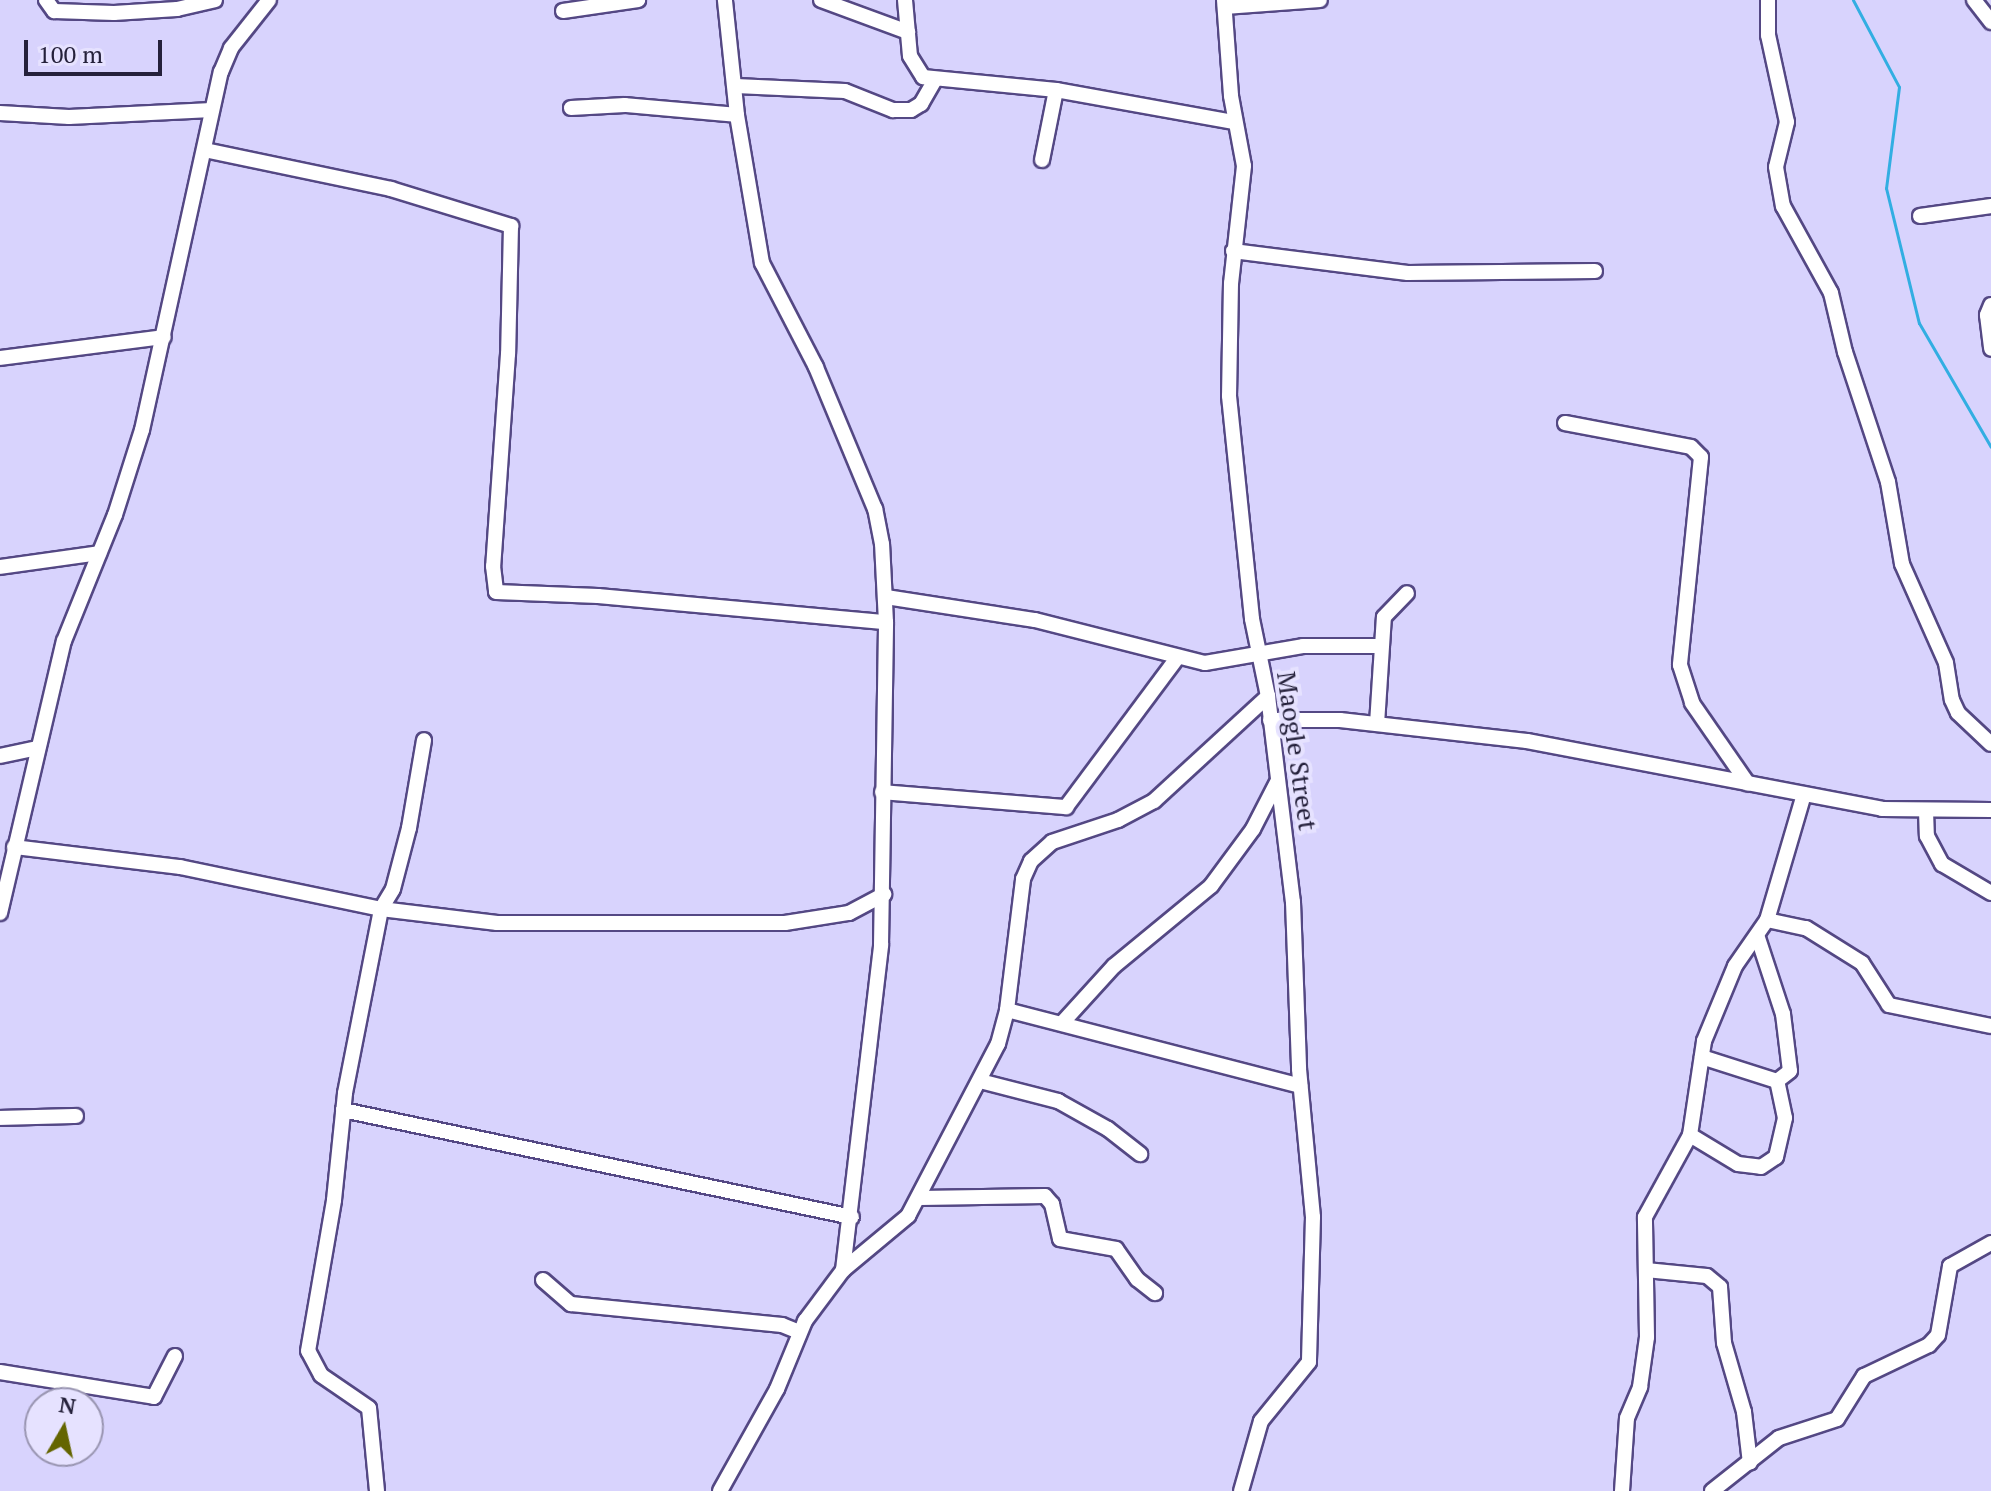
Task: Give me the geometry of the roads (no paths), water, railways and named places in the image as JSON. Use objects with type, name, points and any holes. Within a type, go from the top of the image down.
[{"type":"street","points":[[46,0],[54,11],[114,13],[177,9],[215,0]]},
{"type":"street","points":[[0,913],[64,641],[131,472],[164,337],[212,110],[231,48],[269,0]]},
{"type":"street","points":[[563,11],[638,0]]},
{"type":"street","points":[[725,0],[737,115],[762,263],[816,367],[875,509],[886,597],[882,792],[884,894],[852,1217],[843,1270]]},
{"type":"street","points":[[821,0],[908,32]]},
{"type":"street","points":[[905,0],[916,72],[935,80],[1056,90],[1234,122]]},
{"type":"street","points":[[1225,4],[1320,0]]},
{"type":"street","points":[[1768,0],[1768,35],[1787,122],[1776,167],[1783,206],[1831,293],[1845,352],[1888,482],[1898,551],[1946,663],[1952,700],[1958,713],[1991,744]]},
{"type":"street","points":[[1974,0],[1991,22]]},
{"type":"street","name":"Maogle Street","points":[[1225,4],[1234,122],[1244,166],[1233,251],[1229,396],[1293,902],[1300,1086],[1313,1217],[1311,1351],[1304,1373],[1261,1421],[1241,1491]]},
{"type":"street","points":[[736,86],[845,91],[893,110],[911,110],[921,104],[935,80]]},
{"type":"street","points":[[1042,160],[1056,90]]},
{"type":"street","points":[[571,108],[625,105],[737,115]]},
{"type":"street","points":[[0,113],[69,117],[212,110]]},
{"type":"street","points":[[205,150],[391,189],[508,222],[511,284],[494,553],[496,592],[598,596],[886,622]]},
{"type":"street","points":[[1920,216],[1991,206]]},
{"type":"street","points":[[1233,251],[1408,273],[1595,271]]},
{"type":"street","points":[[1991,305],[1987,315],[1991,349]]},
{"type":"street","points":[[0,358],[164,337]]},
{"type":"street","points":[[1565,423],[1691,447],[1701,457],[1680,665],[1692,703],[1748,784]]},
{"type":"street","points":[[0,567],[99,553]]},
{"type":"street","points":[[1377,724],[1384,617],[1407,593]]},
{"type":"street","points":[[886,597],[1035,620],[1178,657],[1215,662],[1259,651],[1381,646]]},
{"type":"street","points":[[882,792],[1066,807],[1178,657]]},
{"type":"street","points":[[720,1491],[777,1389],[799,1332],[843,1270],[893,1232],[920,1198],[980,1081],[1007,1010],[1023,879],[1040,848],[1154,801],[1268,696]]},
{"type":"street","points":[[1270,720],[1377,724],[1538,743],[1804,794],[1926,811],[1991,810]]},
{"type":"street","points":[[377,1491],[369,1408],[359,1396],[321,1375],[308,1351],[343,1110],[381,909],[393,889],[409,828],[424,740]]},
{"type":"street","points":[[0,756],[37,748]]},
{"type":"street","points":[[1063,1022],[1114,966],[1211,886],[1253,829],[1277,781]]},
{"type":"street","points":[[1622,1491],[1627,1418],[1644,1361],[1648,1208],[1690,1135],[1702,1057],[1735,966],[1758,938],[1767,920],[1804,794]]},
{"type":"street","points":[[1926,811],[1927,836],[1942,864],[1991,893]]},
{"type":"street","points":[[14,847],[180,867],[381,909],[497,923],[724,926],[849,913],[884,894]]},
{"type":"street","points":[[1767,920],[1806,928],[1862,963],[1889,1005],[1991,1026]]},
{"type":"street","points":[[1758,938],[1783,1014],[1790,1071],[1777,1081]]},
{"type":"street","points":[[1007,1010],[1063,1022],[1300,1086]]},
{"type":"street","points":[[1702,1057],[1777,1081]]},
{"type":"street","points":[[980,1081],[1058,1101],[1108,1129],[1140,1154]]},
{"type":"street","points":[[1690,1135],[1738,1164],[1767,1166],[1776,1157],[1785,1118],[1777,1081]]},
{"type":"street","points":[[343,1110],[852,1217]]},
{"type":"street","points":[[0,1118],[76,1116]]},
{"type":"street","points":[[920,1198],[1045,1196],[1060,1239],[1116,1249],[1137,1279],[1155,1293]]},
{"type":"street","points":[[1717,1490],[1779,1438],[1837,1419],[1864,1376],[1929,1345],[1938,1335],[1950,1266],[1991,1243]]},
{"type":"street","points":[[1646,1270],[1707,1276],[1720,1287],[1724,1343],[1744,1412],[1750,1463]]},
{"type":"street","points":[[543,1280],[571,1304],[782,1325],[799,1332]]},
{"type":"street","points":[[0,1372],[154,1397],[175,1356]]},
{"type":"waterway","points":[[1853,0],[1899,87],[1886,188],[1919,323],[1991,447]]}]
